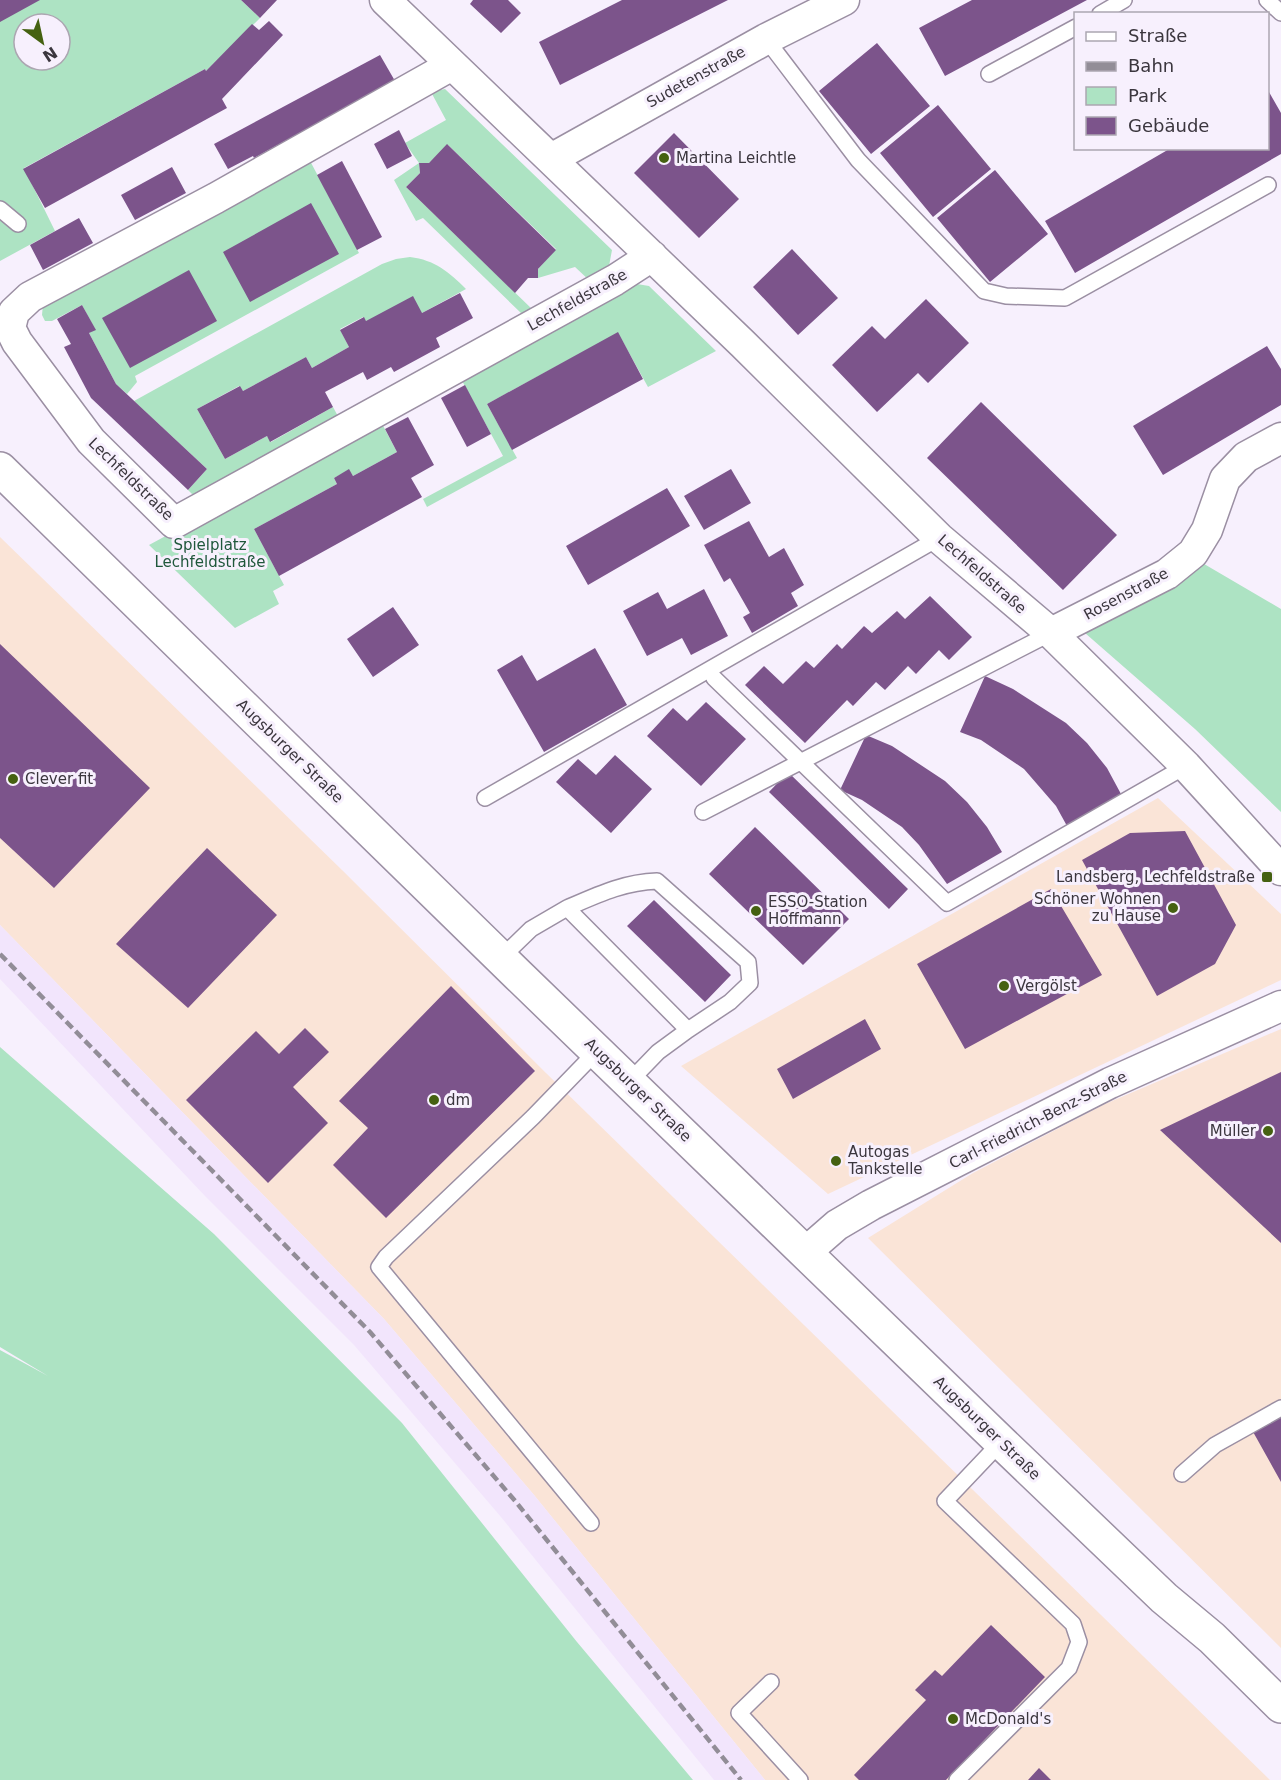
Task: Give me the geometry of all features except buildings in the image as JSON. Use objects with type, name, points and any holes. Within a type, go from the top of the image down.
[{"type":"main road","name":"Augsburger Straße","points":[[0,470],[1001,1442],[1156,1590],[1212,1638],[1281,1706]]},
{"type":"street","name":"Lechfeldstraße","points":[[385,0],[652,256],[939,538],[1051,633],[1186,766],[1281,870]]},
{"type":"street","name":"Sudetenstraße","points":[[551,159],[765,39],[844,0]]},
{"type":"street","name":"Lechfeldstraße","points":[[452,64],[216,198],[30,297],[14,312],[10,328],[16,342],[91,441],[174,523],[615,280],[652,256]]},
{"type":"street","name":"Rosenstraße","points":[[1051,633],[1167,574],[1193,553],[1207,530],[1225,479],[1246,457],[1281,438]]},
{"type":"street","name":"Carl-Friedrich-Benz-Straße","points":[[806,1252],[837,1225],[871,1205],[1110,1083],[1281,1006]]},
{"type":"lane","points":[[1103,12],[1124,0]]},
{"type":"lane","points":[[1267,0],[1281,13]]},
{"type":"lane","points":[[989,74],[1074,28]]},
{"type":"lane","points":[[765,39],[858,160],[984,291],[1006,296],[1065,298],[1268,185]]},
{"type":"lane","points":[[0,209],[18,224]]},
{"type":"lane","points":[[484,798],[939,538]]},
{"type":"lane","points":[[703,812],[1051,633]]},
{"type":"lane","points":[[714,678],[947,903],[1186,766]]},
{"type":"lane","points":[[501,958],[531,929],[567,908],[614,888],[636,882],[657,881],[748,962],[750,983],[730,1002],[658,1052],[628,1082]]},
{"type":"lane","points":[[567,908],[688,1030]]},
{"type":"lane","points":[[591,1523],[379,1266],[533,1117],[597,1051]]},
{"type":"lane","points":[[1182,1474],[1215,1445],[1281,1408]]},
{"type":"lane","points":[[957,1780],[1069,1668],[1079,1642],[1073,1624],[945,1501],[1001,1442]]},
{"type":"lane","points":[[771,1682],[739,1713],[800,1780]]},
{"type":"shaded area","points":[[0,537],[1270,1780],[765,1780],[534,1495],[384,1319],[0,925]]},
{"type":"shaded area","points":[[1158,798],[1281,914],[1281,980],[828,1194],[681,1066]]},
{"type":"shaded area","points":[[0,925],[384,1319],[534,1495],[765,1780],[714,1780],[501,1517],[354,1345],[205,1196],[0,979]]},
{"type":"shaded area","points":[[1281,1029],[1281,1648],[868,1238],[973,1173],[1105,1104]]},
{"type":"green space","points":[[0,0],[241,0],[260,18],[206,71],[205,69],[24,168],[55,231],[0,261]]},
{"type":"green space","points":[[445,89],[612,250],[609,266],[590,281],[575,267],[538,278],[538,269],[556,249],[448,145],[429,163],[419,163],[405,143],[446,120],[431,92]]},
{"type":"green space","points":[[309,159],[359,253],[135,376],[137,382],[127,394],[116,384],[89,333],[95,329],[82,305],[52,321],[45,321],[42,315],[43,304]]},
{"type":"green space","points":[[419,163],[420,173],[406,187],[534,311],[521,313],[423,218],[416,221],[394,180]]},
{"type":"green space","points":[[410,257],[427,261],[441,268],[466,289],[422,313],[366,321],[363,317],[340,329],[349,347],[312,368],[306,357],[243,391],[239,386],[197,409],[225,459],[267,436],[271,442],[333,407],[340,420],[196,498],[188,490],[207,469],[134,401],[382,264]]},
{"type":"green space","points":[[637,284],[649,286],[716,351],[648,387],[618,333],[487,404],[517,458],[427,507],[423,499],[503,456],[460,377],[625,287]]},
{"type":"green space","name":"Spielplatz Lechfeldstraße","points":[[380,420],[397,452],[353,476],[349,470],[334,478],[337,484],[254,529],[284,585],[273,591],[279,604],[235,628],[149,545]]},
{"type":"green space","points":[[1199,561],[1281,609],[1281,812],[1195,729],[1085,633],[1174,582]]},
{"type":"green space","points":[[0,1047],[214,1234],[402,1423],[577,1642],[693,1780],[0,1780],[0,1350],[48,1376],[0,1347]]},
{"type":"railway","points":[[0,954],[370,1332],[516,1502],[741,1780]]},
{"type":"place","name":"Martina Leichtle","points":[[664,158]]},
{"type":"place","name":"Clever fit","points":[[13,779]]},
{"type":"place","name":"Landsberg, Lechfeldstraße","points":[[1267,877]]},
{"type":"place","name":"Schöner Wohnen zu Hause","points":[[1173,908]]},
{"type":"place","name":"ESSO-Station Hoffmann","points":[[756,911]]},
{"type":"place","name":"Vergölst","points":[[1004,986]]},
{"type":"place","name":"dm","points":[[434,1100]]},
{"type":"place","name":"Müller","points":[[1268,1131]]},
{"type":"place","name":"Autogas Tankstelle","points":[[836,1161]]},
{"type":"place","name":"McDonald's","points":[[953,1719]]}]
